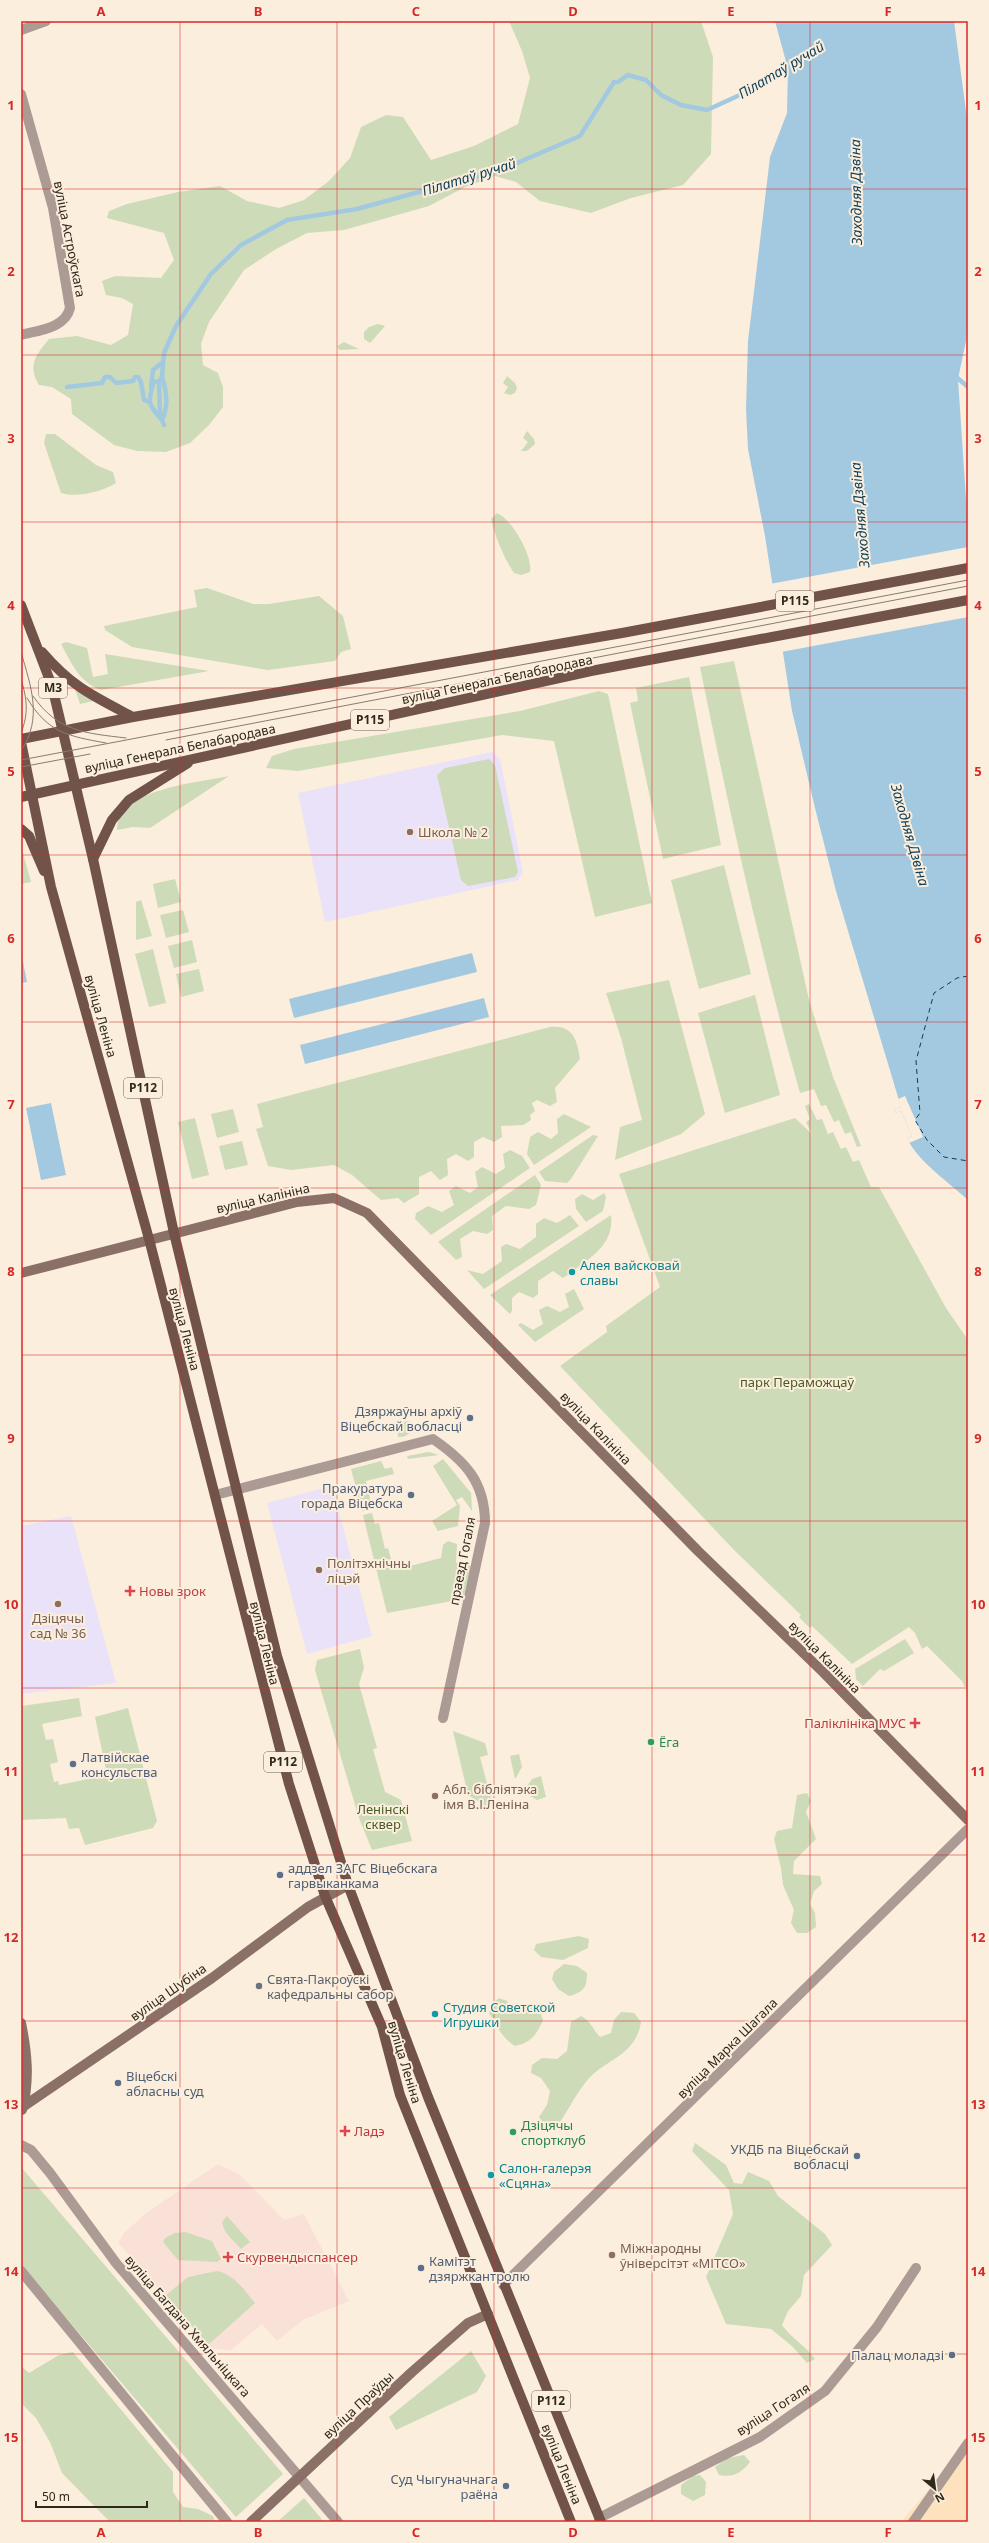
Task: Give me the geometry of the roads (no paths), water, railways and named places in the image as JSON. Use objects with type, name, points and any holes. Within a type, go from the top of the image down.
[{"type":"main road","name":"вуліца Генерала Белабародава","points":[[21,740],[63,730],[133,717],[622,633],[968,568]]},
{"type":"main road","name":"вуліца Генерала Белабародава","points":[[21,797],[628,664],[968,600]]},
{"type":"main road","name":"М3","points":[[21,605],[52,686],[63,730]]},
{"type":"main road","points":[[38,647],[63,675],[80,688],[133,717]]},
{"type":"main road","name":"Р112","points":[[63,730],[75,785]]},
{"type":"main road","name":"вуліца Леніна","points":[[21,740],[34,794],[51,887],[149,1239],[289,1784],[325,1896],[382,2027],[400,2095],[571,2522]]},
{"type":"main road","points":[[93,858],[112,820],[129,800],[196,758]]},
{"type":"main road","name":"вуліца Леніна","points":[[75,785],[93,858],[174,1233],[277,1656],[348,1885],[428,2097],[503,2285],[600,2520]]},
{"type":"main road","points":[[21,829],[29,836],[51,887]]},
{"type":"street","points":[[21,30],[46,21]]},
{"type":"street","name":"вуліца Астроўскага","points":[[21,94],[53,208],[70,308],[67,317],[57,325],[21,335]]},
{"type":"street","name":"вуліца Калініна","points":[[21,1273],[149,1239],[317,1198],[334,1198],[367,1212],[698,1551],[822,1672],[968,1820]]},
{"type":"street","name":"праезд Гогаля","points":[[236,1489],[433,1439],[455,1454],[466,1466],[479,1488],[485,1505],[485,1523],[443,1718]]},
{"type":"street","points":[[215,1495],[236,1489]]},
{"type":"street","name":"вуліца Марка Шагала","points":[[503,2285],[968,1829]]},
{"type":"street","name":"вуліца Шубіна","points":[[21,2109],[117,2044],[325,1896],[348,1885]]},
{"type":"street","points":[[21,2023],[28,2057],[26,2090],[21,2109]]},
{"type":"street","name":"вуліца Багдана Хмяльніцкага","points":[[21,2145],[31,2150],[50,2173],[116,2263],[338,2522]]},
{"type":"street","name":"вуліца Гогаля","points":[[600,2520],[760,2437],[825,2391],[877,2327],[916,2268]]},
{"type":"street","points":[[21,2271],[227,2522]]},
{"type":"street","name":"вуліца Праўды","points":[[251,2522],[412,2372],[463,2328],[488,2314]]},
{"type":"street","points":[[913,2522],[968,2443]]},
{"type":"water","name":"Заходняя Дзвіна","points":[[775,21],[954,21],[968,126],[968,313],[966,341],[958,379],[968,529],[968,1200],[918,1155],[907,1138],[912,1136],[901,1111],[895,1113],[894,1110],[901,1107],[836,891],[792,711],[765,536],[748,449],[746,409],[748,341],[770,157],[787,113],[788,69]]},
{"type":"water","points":[[21,952],[27,982],[21,983]]},
{"type":"water","points":[[472,953],[477,972],[294,1018],[289,999]]},
{"type":"water","points":[[484,998],[489,1017],[305,1064],[300,1045]]},
{"type":"water","points":[[51,1103],[66,1175],[41,1180],[26,1108]]},
{"type":"waterway","name":"Пілатаў ручай","points":[[164,425],[160,415],[159,382],[162,377],[164,353],[176,326],[211,274],[241,245],[287,220],[357,209],[503,169],[580,136],[614,82],[618,82],[628,75],[646,80],[661,95],[681,105],[707,110],[753,89],[792,61]]},
{"type":"waterway","points":[[151,387],[153,370],[163,362]]},
{"type":"waterway","points":[[954,375],[968,387]]},
{"type":"waterway","points":[[67,387],[102,383],[105,377],[110,377],[116,383],[133,381],[135,377],[138,377],[141,382],[144,400],[149,402]]},
{"type":"waterway","name":"Пілатаў ручай","points":[[159,381],[154,382],[150,395],[150,403],[162,420],[166,409],[165,388],[162,377]]},
{"type":"tram line","points":[[21,760],[968,580]]},
{"type":"tram line","points":[[166,740],[968,586]]},
{"type":"tram line","points":[[21,652],[33,702],[32,727],[28,739],[21,751]]},
{"type":"tram line","points":[[21,679],[25,693],[26,706],[24,726],[21,733]]},
{"type":"tram line","points":[[33,696],[42,708],[52,717],[74,729],[126,738]]},
{"type":"tram line","points":[[27,698],[35,710],[51,726],[70,735],[106,743]]},
{"type":"tram line","points":[[21,767],[90,754]]},
{"type":"place","name":"Школа № 2","points":[[410,832]]},
{"type":"place","name":"Алея вайсковай славы","points":[[572,1272]]},
{"type":"place","name":"Дзяржаўны архіў Віцебскай вобласці","points":[[470,1418]]},
{"type":"place","name":"Пракуратура горада Віцебска","points":[[411,1495]]},
{"type":"place","name":"Політэхнічны ліцэй","points":[[319,1570]]},
{"type":"place","name":"Новы зрок","points":[[130,1591]]},
{"type":"place","name":"Дзіцячы сад № 36","points":[[58,1604]]},
{"type":"place","name":"Паліклініка МУС","points":[[915,1723]]},
{"type":"place","name":"Ёга","points":[[651,1742]]},
{"type":"place","name":"Латвійскае консульства","points":[[73,1764]]},
{"type":"place","name":"Абл. бібліятэка імя В.І.Леніна","points":[[435,1796]]},
{"type":"place","name":"аддзел ЗАГС Віцебскага гарвыканкама","points":[[280,1875]]},
{"type":"place","name":"Свята-Пакроўскі кафедральны сабор","points":[[259,1986]]},
{"type":"place","name":"Студия Советской Игрушки","points":[[435,2014]]},
{"type":"place","name":"Віцебскі абласны суд","points":[[118,2083]]},
{"type":"place","name":"Ладэ","points":[[345,2131]]},
{"type":"place","name":"Дзіцячы спортклуб","points":[[513,2132]]},
{"type":"place","name":"УКДБ па Віцебскай вобласці","points":[[857,2156]]},
{"type":"place","name":"Салон-галерэя «Сцяна»","points":[[491,2175]]},
{"type":"place","name":"Міжнародны ўніверсітэт «МІТСО»","points":[[612,2255]]},
{"type":"place","name":"Скурвендыспансер","points":[[228,2257]]},
{"type":"place","name":"Камітэт дзяржкантролю","points":[[421,2268]]},
{"type":"place","name":"Палац моладзі","points":[[952,2355]]},
{"type":"place","name":"Суд Чыгуначнага раёна","points":[[506,2486]]},
{"type":"park label","name":"парк Пераможцаў","points":[[797,1382]]},
{"type":"park label","name":"Ленінскі сквер","points":[[383,1816]]}]
